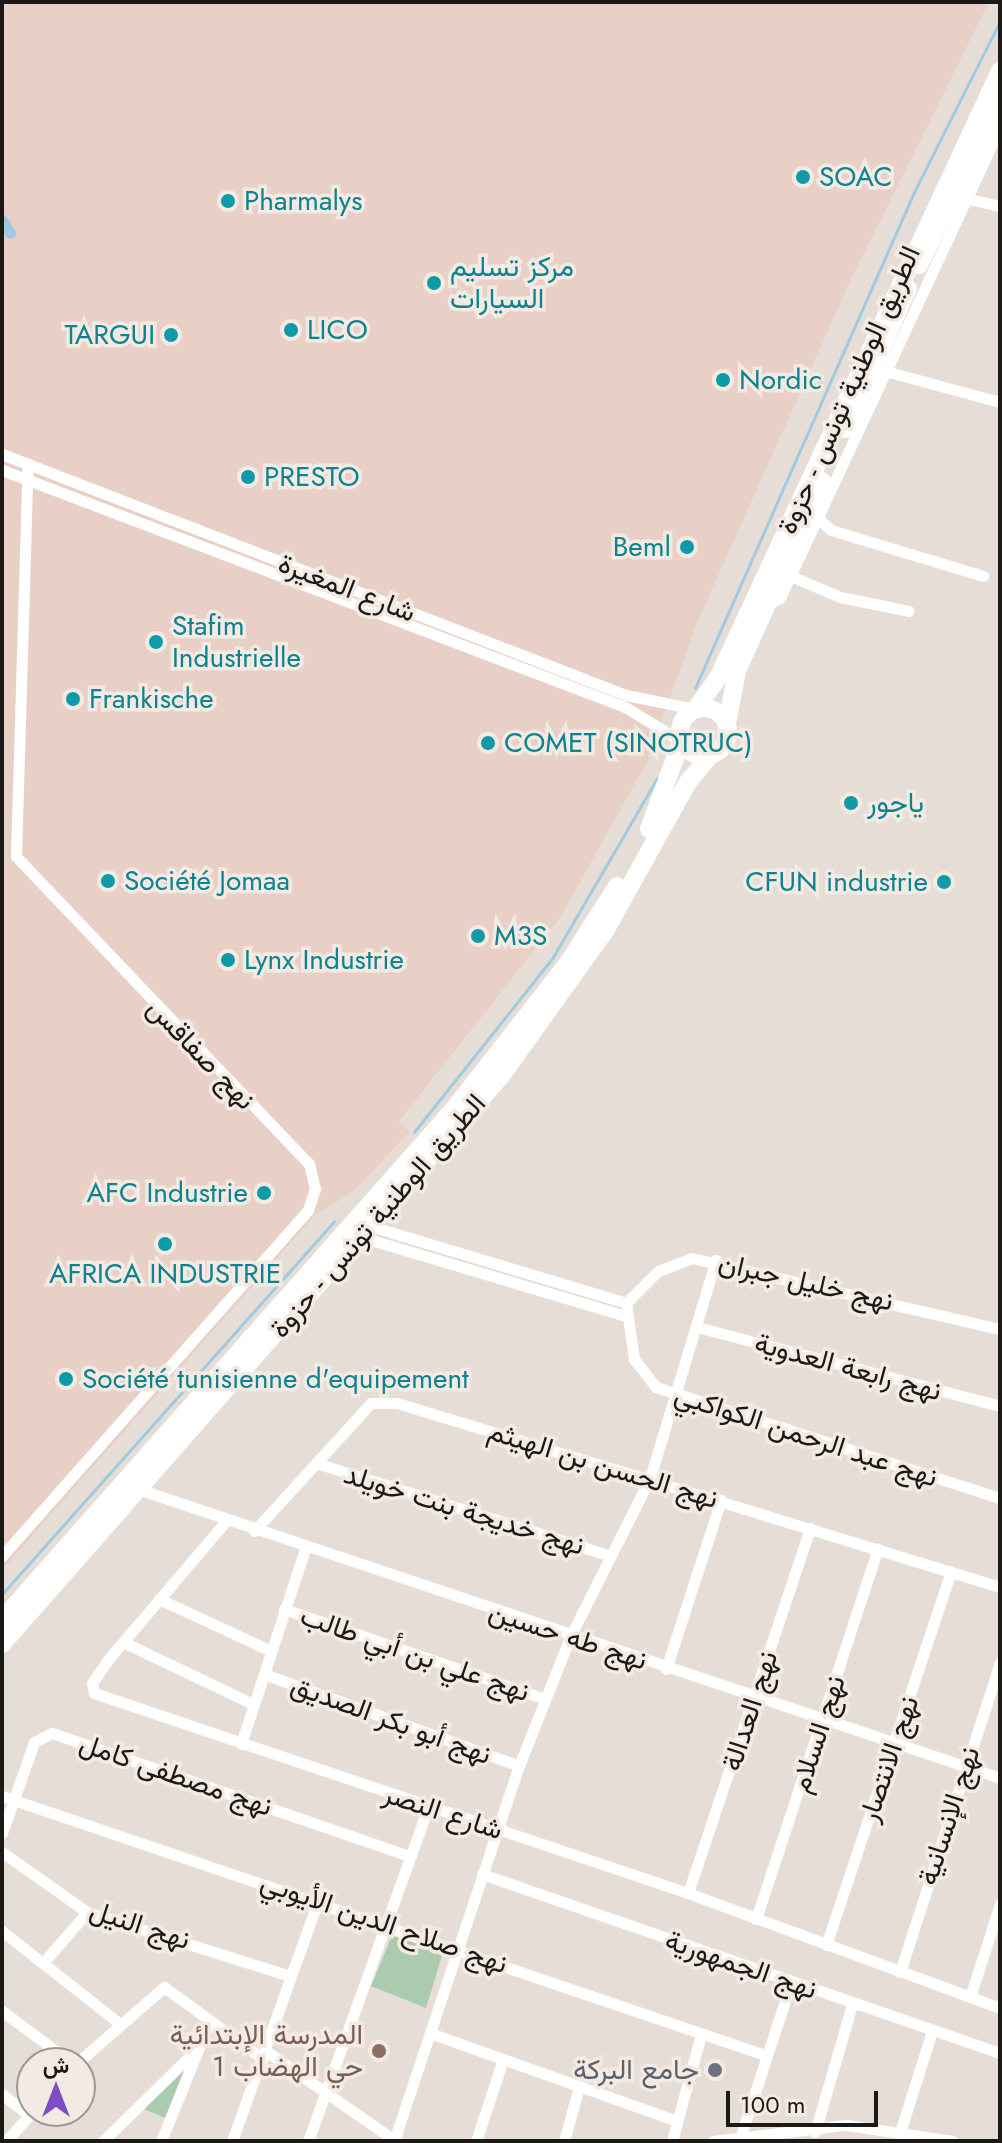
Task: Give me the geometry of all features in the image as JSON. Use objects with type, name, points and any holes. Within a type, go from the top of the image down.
[{"type":"main road","name":"الطريق الوطنية تونس - حزوة","points":[[696,709],[724,664],[1000,71]]},
{"type":"main road","name":"الطريق الوطنية تونس - حزوة","points":[[727,723],[734,680],[766,606],[960,197],[1000,102]]},
{"type":"main road","points":[[696,709],[714,710],[727,723],[726,743],[710,756],[693,754],[681,742],[681,722],[696,709]]},
{"type":"main road","name":"الطريق الوطنية تونس - حزوة","points":[[2,1620],[496,1057],[615,889],[667,790],[681,742]]},
{"type":"main road","name":"الطريق الوطنية تونس - حزوة","points":[[2,1644],[366,1231],[555,1005],[710,756]]},
{"type":"street","points":[[766,606],[780,598],[791,576],[960,197],[1000,127]]},
{"type":"street","points":[[960,197],[1000,206]]},
{"type":"street","points":[[885,371],[1000,402]]},
{"type":"street","name":"شارع المغيرة","points":[[2,454],[614,691],[696,709]]},
{"type":"street","name":"نهج صفاقس","points":[[2,1556],[308,1210],[315,1189],[309,1164],[16,856],[25,479],[28,463]]},
{"type":"street","name":"شارع المغيرة","points":[[2,470],[625,707],[681,742]]},
{"type":"street","points":[[818,518],[831,530],[983,576]]},
{"type":"street","points":[[791,576],[840,597],[909,611]]},
{"type":"street","points":[[366,1231],[624,1309]]},
{"type":"street","points":[[93,2047],[160,1987],[168,1989],[209,2023],[326,2092],[394,2140],[519,1766],[570,1637],[650,1478],[716,1260]]},
{"type":"street","name":"نهج خليل جبران","points":[[624,1309],[675,1262],[716,1260],[1000,1329]]},
{"type":"street","name":"نهج عبد الرحمن الكواكبي","points":[[624,1309],[643,1375],[675,1396],[1000,1498]]},
{"type":"street","name":"نهج رابعة العدوية","points":[[697,1327],[1000,1406]]},
{"type":"street","name":"نهج الحسن بن الهيثم","points":[[254,1531],[371,1403],[397,1403],[1000,1587]]},
{"type":"street","name":"نهج خديجة بنت خويلد","points":[[316,1463],[611,1556]]},
{"type":"street","name":"نهج طه حسين","points":[[138,1489],[305,1549],[1000,1778]]},
{"type":"street","points":[[666,1669],[721,1500]]},
{"type":"street","name":"شارع النصر","points":[[226,1521],[123,1642],[92,1683],[94,1693],[688,1893],[1000,2008]]},
{"type":"street","name":"نهج العدالة","points":[[688,1893],[810,1528]]},
{"type":"street","points":[[241,1744],[305,1549]]},
{"type":"street","name":"نهج السلام","points":[[756,1919],[878,1549]]},
{"type":"street","name":"نهج الانتصار","points":[[826,1945],[951,1571]]},
{"type":"street","points":[[159,1599],[271,1651]]},
{"type":"street","name":"نهج علي بن أبي طالب","points":[[284,1609],[545,1699]]},
{"type":"street","points":[[123,1642],[253,1704]]},
{"type":"street","name":"نهج الإنسانية","points":[[900,1972],[1000,1662]]},
{"type":"street","name":"نهج أبو بكر الصديق","points":[[264,1674],[519,1766]]},
{"type":"street","name":"نهج مصطفى كامل","points":[[2,1833],[7,1797],[34,1742],[52,1733],[410,1856]]},
{"type":"street","name":"نهج صلاح الدين الأيوبي","points":[[7,1797],[765,2055]]},
{"type":"street","points":[[308,2141],[428,1807]]},
{"type":"street","name":"نهج النيل","points":[[2,1852],[87,1912],[290,1976]]},
{"type":"street","name":"نهج الجمهورية","points":[[482,1874],[852,2005],[1000,2053]]},
{"type":"street","points":[[232,2141],[318,1901]]},
{"type":"street","points":[[970,1997],[1000,1904]]},
{"type":"street","points":[[43,1963],[87,1912]]},
{"type":"street","points":[[2,1931],[120,2024]]},
{"type":"street","points":[[740,2138],[791,1983]]},
{"type":"street","points":[[815,2132],[852,2005]]},
{"type":"street","points":[[2,2011],[52,2047]]},
{"type":"street","points":[[161,2141],[209,2023]]},
{"type":"street","points":[[901,2129],[932,2031]]},
{"type":"street","points":[[430,2033],[677,2121]]},
{"type":"street","points":[[672,2141],[701,2034]]},
{"type":"street","points":[[103,2141],[197,2049]]},
{"type":"street","points":[[476,2141],[503,2060]]},
{"type":"street","points":[[564,2141],[579,2087]]},
{"type":"street","points":[[713,2141],[815,2132],[846,2125],[901,2129],[953,2141]]},
{"type":"shaded area","points":[[2,2],[989,2],[848,286],[697,623],[647,762],[560,918],[399,1121],[410,1132],[354,1191],[315,1215],[2,1570]]},
{"type":"green space","points":[[392,1936],[443,1952],[426,2008],[371,1986]]},
{"type":"green space","points":[[188,2060],[165,2118],[144,2109]]},
{"type":"waterway","points":[[695,688],[915,190],[1000,21]]},
{"type":"waterway","points":[[2,220],[10,233]]},
{"type":"waterway","points":[[414,1132],[553,957],[657,778]]},
{"type":"waterway","points":[[2,1594],[334,1222]]},
{"type":"place","name":"SOAC","points":[[803,177]]},
{"type":"place","name":"Pharmalys","points":[[228,201]]},
{"type":"place","name":"مركز تسليم السيارات","points":[[434,283]]},
{"type":"place","name":"LICO","points":[[291,330]]},
{"type":"place","name":"TARGUI","points":[[171,335]]},
{"type":"place","name":"Nordic","points":[[723,380]]},
{"type":"place","name":"PRESTO","points":[[248,477]]},
{"type":"place","name":"Beml","points":[[687,547]]},
{"type":"place","name":"Stafim Industrielle","points":[[156,642]]},
{"type":"place","name":"Frankische","points":[[73,699]]},
{"type":"place","name":"COMET (SINOTRUC)","points":[[488,743]]},
{"type":"place","name":"ياجور","points":[[851,803]]},
{"type":"place","name":"Société Jomaa","points":[[108,881]]},
{"type":"place","name":"CFUN industrie","points":[[944,882]]},
{"type":"place","name":"M3S","points":[[478,936]]},
{"type":"place","name":"Lynx Industrie","points":[[228,960]]},
{"type":"place","name":"AFC Industrie","points":[[264,1193]]},
{"type":"place","name":"AFRICA INDUSTRIE","points":[[165,1244]]},
{"type":"place","name":"Société tunisienne d'equipement","points":[[66,1379]]},
{"type":"place","name":"المدرسة الإبتدائية حي الهضاب 1","points":[[379,2051]]},
{"type":"place","name":"جامع البركة","points":[[715,2070]]}]
